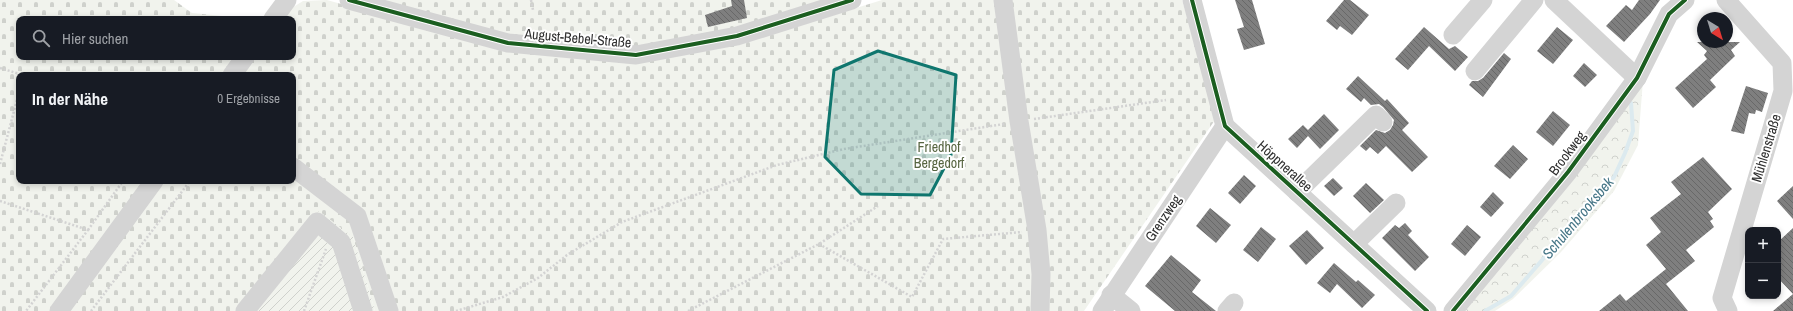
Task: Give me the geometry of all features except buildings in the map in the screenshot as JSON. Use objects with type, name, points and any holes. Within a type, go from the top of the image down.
[{"type":"street","points":[[275,16],[287,0]]},
{"type":"street","name":"August-Bebel-Straße","points":[[349,0],[508,43],[636,55],[737,36],[852,0]]},
{"type":"street","points":[[1003,0],[1019,121],[1036,230],[1041,274],[1040,311]]},
{"type":"street","points":[[1192,0],[1225,126]]},
{"type":"street","points":[[1453,36],[1483,0]]},
{"type":"street","points":[[1475,70],[1534,0]]},
{"type":"street","points":[[1554,0],[1637,78]]},
{"type":"street","name":"Brookweg","points":[[1453,311],[1568,172],[1637,78],[1669,14],[1685,0]]},
{"type":"street","name":"Mühlenstraße","points":[[1726,0],[1782,63],[1783,91],[1722,298],[1728,311]]},
{"type":"street","points":[[234,72],[243,60]]},
{"type":"street","points":[[1297,192],[1376,115],[1383,122]]},
{"type":"street","name":"Höppnerallee","points":[[1225,126],[1427,311]]},
{"type":"street","name":"Grenzweg","points":[[1106,303],[1225,126]]},
{"type":"street","points":[[296,169],[357,216],[389,311]]},
{"type":"street","points":[[59,311],[152,184]]},
{"type":"street","points":[[1354,244],[1396,203]]},
{"type":"street","points":[[245,311],[318,222],[341,242],[363,311]]},
{"type":"street","points":[[1106,303],[1130,311]]},
{"type":"path","points":[[531,0],[532,10]]},
{"type":"path","points":[[0,68],[16,73]]},
{"type":"path","points":[[456,311],[503,297],[538,278],[567,255],[622,222],[777,165],[844,148],[1166,100]]},
{"type":"path","points":[[0,164],[16,103]]},
{"type":"path","points":[[26,311],[88,230],[121,184]]},
{"type":"path","points":[[90,311],[188,184]]},
{"type":"path","points":[[0,201],[88,230]]},
{"type":"path","points":[[688,311],[819,244],[878,206]]},
{"type":"path","points":[[819,244],[912,297],[943,239],[1036,230]]},
{"type":"path","points":[[304,311],[331,234]]},
{"type":"highlighted area","points":[[878,51],[956,75],[951,155],[930,195],[861,194],[825,157],[834,70]]},
{"type":"green space","name":"Friedhof Bergedorf","points":[[0,0],[174,0],[192,13],[222,16],[16,16],[16,60],[296,60],[296,16],[279,16],[303,1],[327,0],[501,49],[737,45],[882,0],[1182,0],[1217,117],[1084,311],[375,311],[353,237],[237,311],[0,311]]},
{"type":"green space","points":[[372,0],[830,0],[736,29],[635,48],[505,36]]},
{"type":"green space","points":[[1643,80],[1638,145],[1614,191],[1561,252],[1513,299],[1495,311],[1460,311]]},
{"type":"green space","points":[[319,211],[353,237],[375,311],[237,311]]},
{"type":"waterway","name":"Schulenbrooksbek","points":[[1485,311],[1511,296],[1614,177],[1633,131],[1631,103]]},
{"type":"cycle path","points":[[349,0],[508,43],[636,55],[737,36],[852,0]]},
{"type":"cycle path","points":[[1192,0],[1225,126],[1427,311]]},
{"type":"cycle path","points":[[1453,311],[1568,172],[1637,78],[1669,14],[1685,0]]}]
